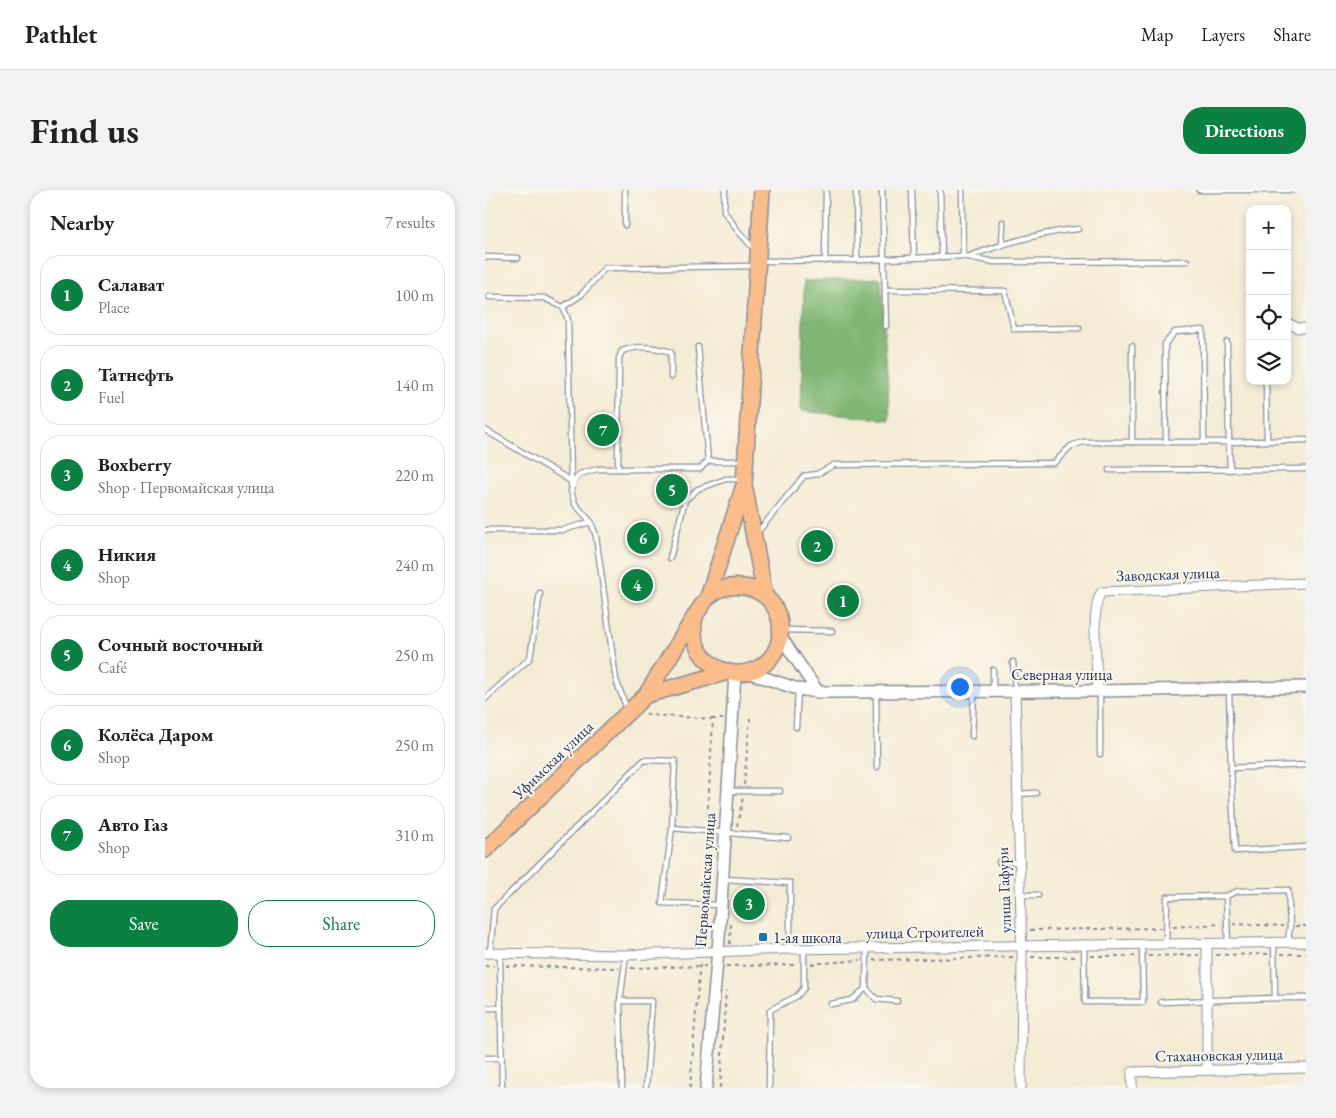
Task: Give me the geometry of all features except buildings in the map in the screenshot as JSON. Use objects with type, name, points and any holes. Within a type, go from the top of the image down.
[{"type":"main road","points":[[737,672],[711,664],[706,660],[698,649],[694,637],[694,624],[697,611],[708,596],[744,482],[763,190]]},
{"type":"main road","points":[[744,482],[765,596]]},
{"type":"main road","points":[[646,695],[759,667],[769,660],[777,649],[781,633],[781,622],[775,607],[765,596],[752,588],[737,586],[721,589],[708,596]]},
{"type":"main road","name":"Уфимская улица","points":[[485,848],[646,695],[697,611]]},
{"type":"street","points":[[1291,325],[1298,328],[1306,328]]},
{"type":"street","name":"Заводская улица","points":[[1099,691],[1095,622],[1098,595],[1102,592],[1306,583]]},
{"type":"street","points":[[781,633],[817,692]]},
{"type":"street","name":"Северная улица","points":[[737,672],[798,689],[817,692],[1099,691],[1306,687]]},
{"type":"street","name":"Первомайская улица","points":[[707,1088],[721,966],[717,952],[722,879],[730,833],[727,790],[737,672]]},
{"type":"street","name":"улица Гафури","points":[[1015,691],[1022,957],[1021,1088]]},
{"type":"street","name":"улица Строителей","points":[[487,953],[626,955],[790,949],[1306,942]]},
{"type":"street","points":[[1207,944],[1207,1070]]},
{"type":"street","name":"Стахановская улица","points":[[1132,1088],[1132,1072],[1306,1068]]},
{"type":"lane","points":[[625,190],[625,225]]},
{"type":"lane","points":[[725,190],[724,212],[758,260]]},
{"type":"lane","points":[[825,261],[826,190]]},
{"type":"lane","points":[[856,190],[857,260]]},
{"type":"lane","points":[[882,190],[886,326]]},
{"type":"lane","points":[[912,190],[914,258]]},
{"type":"lane","points":[[940,190],[941,256]]},
{"type":"lane","points":[[962,190],[963,256]]},
{"type":"lane","points":[[1199,190],[1301,190]]},
{"type":"lane","points":[[1002,245],[1003,222]]},
{"type":"lane","points":[[969,257],[1040,234],[1078,230]]},
{"type":"lane","points":[[563,307],[581,295],[605,268],[758,260],[825,261],[941,256],[963,256],[994,262],[1187,261]]},
{"type":"lane","points":[[485,257],[518,258]]},
{"type":"lane","points":[[885,290],[1005,291],[1014,329],[1079,328]]},
{"type":"lane","points":[[489,297],[543,298],[563,307],[568,320],[571,491],[575,504],[591,522],[596,536],[615,680],[629,712]]},
{"type":"lane","points":[[1166,442],[1165,344],[1175,332],[1203,330],[1204,442]]},
{"type":"lane","points":[[1227,342],[1229,470]]},
{"type":"lane","points":[[1132,346],[1132,442]]},
{"type":"lane","points":[[571,491],[574,481],[580,474],[597,469],[701,469],[708,461],[698,347]]},
{"type":"lane","points":[[618,469],[619,358],[622,351],[631,348],[659,348],[671,352],[671,377]]},
{"type":"lane","points":[[1267,385],[1267,441]]},
{"type":"lane","points":[[485,430],[571,481]]},
{"type":"lane","points":[[754,537],[804,476],[817,474],[834,465],[1055,462],[1071,446],[1083,442],[1306,440]]},
{"type":"lane","points":[[708,461],[746,461]]},
{"type":"lane","points":[[1109,470],[1306,469]]},
{"type":"lane","points":[[670,558],[685,500],[697,489],[726,479],[744,482]]},
{"type":"lane","points":[[485,530],[563,530],[591,522]]},
{"type":"lane","points":[[485,699],[530,658],[541,593]]},
{"type":"lane","points":[[781,633],[831,631]]},
{"type":"lane","points":[[1013,662],[1015,691]]},
{"type":"lane","points":[[993,670],[993,691]]},
{"type":"lane","points":[[1229,688],[1235,851],[1306,848]]},
{"type":"lane","points":[[796,727],[798,689]]},
{"type":"lane","points":[[972,736],[974,691]]},
{"type":"lane","points":[[1099,691],[1100,754]]},
{"type":"lane","points":[[876,692],[877,767]]},
{"type":"lane","points":[[487,953],[494,909],[644,760],[675,761],[672,828],[661,903],[720,905]]},
{"type":"lane","points":[[1231,768],[1306,765]]},
{"type":"lane","points":[[727,790],[780,791]]},
{"type":"lane","points":[[1017,794],[1036,793]]},
{"type":"lane","points":[[672,828],[788,838]]},
{"type":"lane","points":[[999,862],[1019,862]]},
{"type":"lane","points":[[722,879],[789,883],[790,949]]},
{"type":"lane","points":[[1166,944],[1167,897],[1227,896],[1237,891],[1288,890],[1290,926],[1288,942]]},
{"type":"lane","points":[[1019,895],[1038,895]]},
{"type":"lane","points":[[1227,896],[1228,944]]},
{"type":"lane","points":[[1273,943],[1275,998]]},
{"type":"lane","points":[[1084,945],[1085,1002],[1143,1002],[1142,944]]},
{"type":"lane","points":[[867,948],[865,960],[866,988],[877,999],[897,1000]]},
{"type":"lane","points":[[769,1088],[770,1010],[797,996],[804,988],[804,949]]},
{"type":"lane","points":[[500,953],[502,1088]]},
{"type":"lane","points":[[621,1088],[621,1001],[626,955]]},
{"type":"lane","points":[[831,1004],[852,1000],[866,988]]},
{"type":"lane","points":[[1161,1002],[1306,998]]},
{"type":"lane","points":[[621,1001],[652,1001],[646,1088]]},
{"type":"lane","points":[[485,1008],[501,1008]]},
{"type":"lane","points":[[485,1058],[502,1058]]},
{"type":"path","points":[[644,711],[649,715],[713,718]]},
{"type":"path","points":[[730,833],[744,791],[750,718]]},
{"type":"path","points":[[721,966],[730,951],[731,916]]},
{"type":"path","points":[[485,966],[625,968],[804,965],[865,960],[1306,954]]},
{"type":"path","points":[[720,1088],[726,985]]},
{"type":"green space","points":[[881,278],[890,420],[801,411],[804,281]]},
{"type":"place","name":"Авто Газ","points":[[603,430]]},
{"type":"place","name":"Сочный восточный","points":[[672,490]]},
{"type":"place","name":"Колёса Даром","points":[[643,538]]},
{"type":"place","name":"Татнефть","points":[[817,546]]},
{"type":"place","name":"Никия","points":[[637,585]]},
{"type":"place","name":"Салават","points":[[843,601]]},
{"type":"place","name":"Boxberry","points":[[749,904]]},
{"type":"place","name":"1-ая школа","points":[[763,937]]}]
